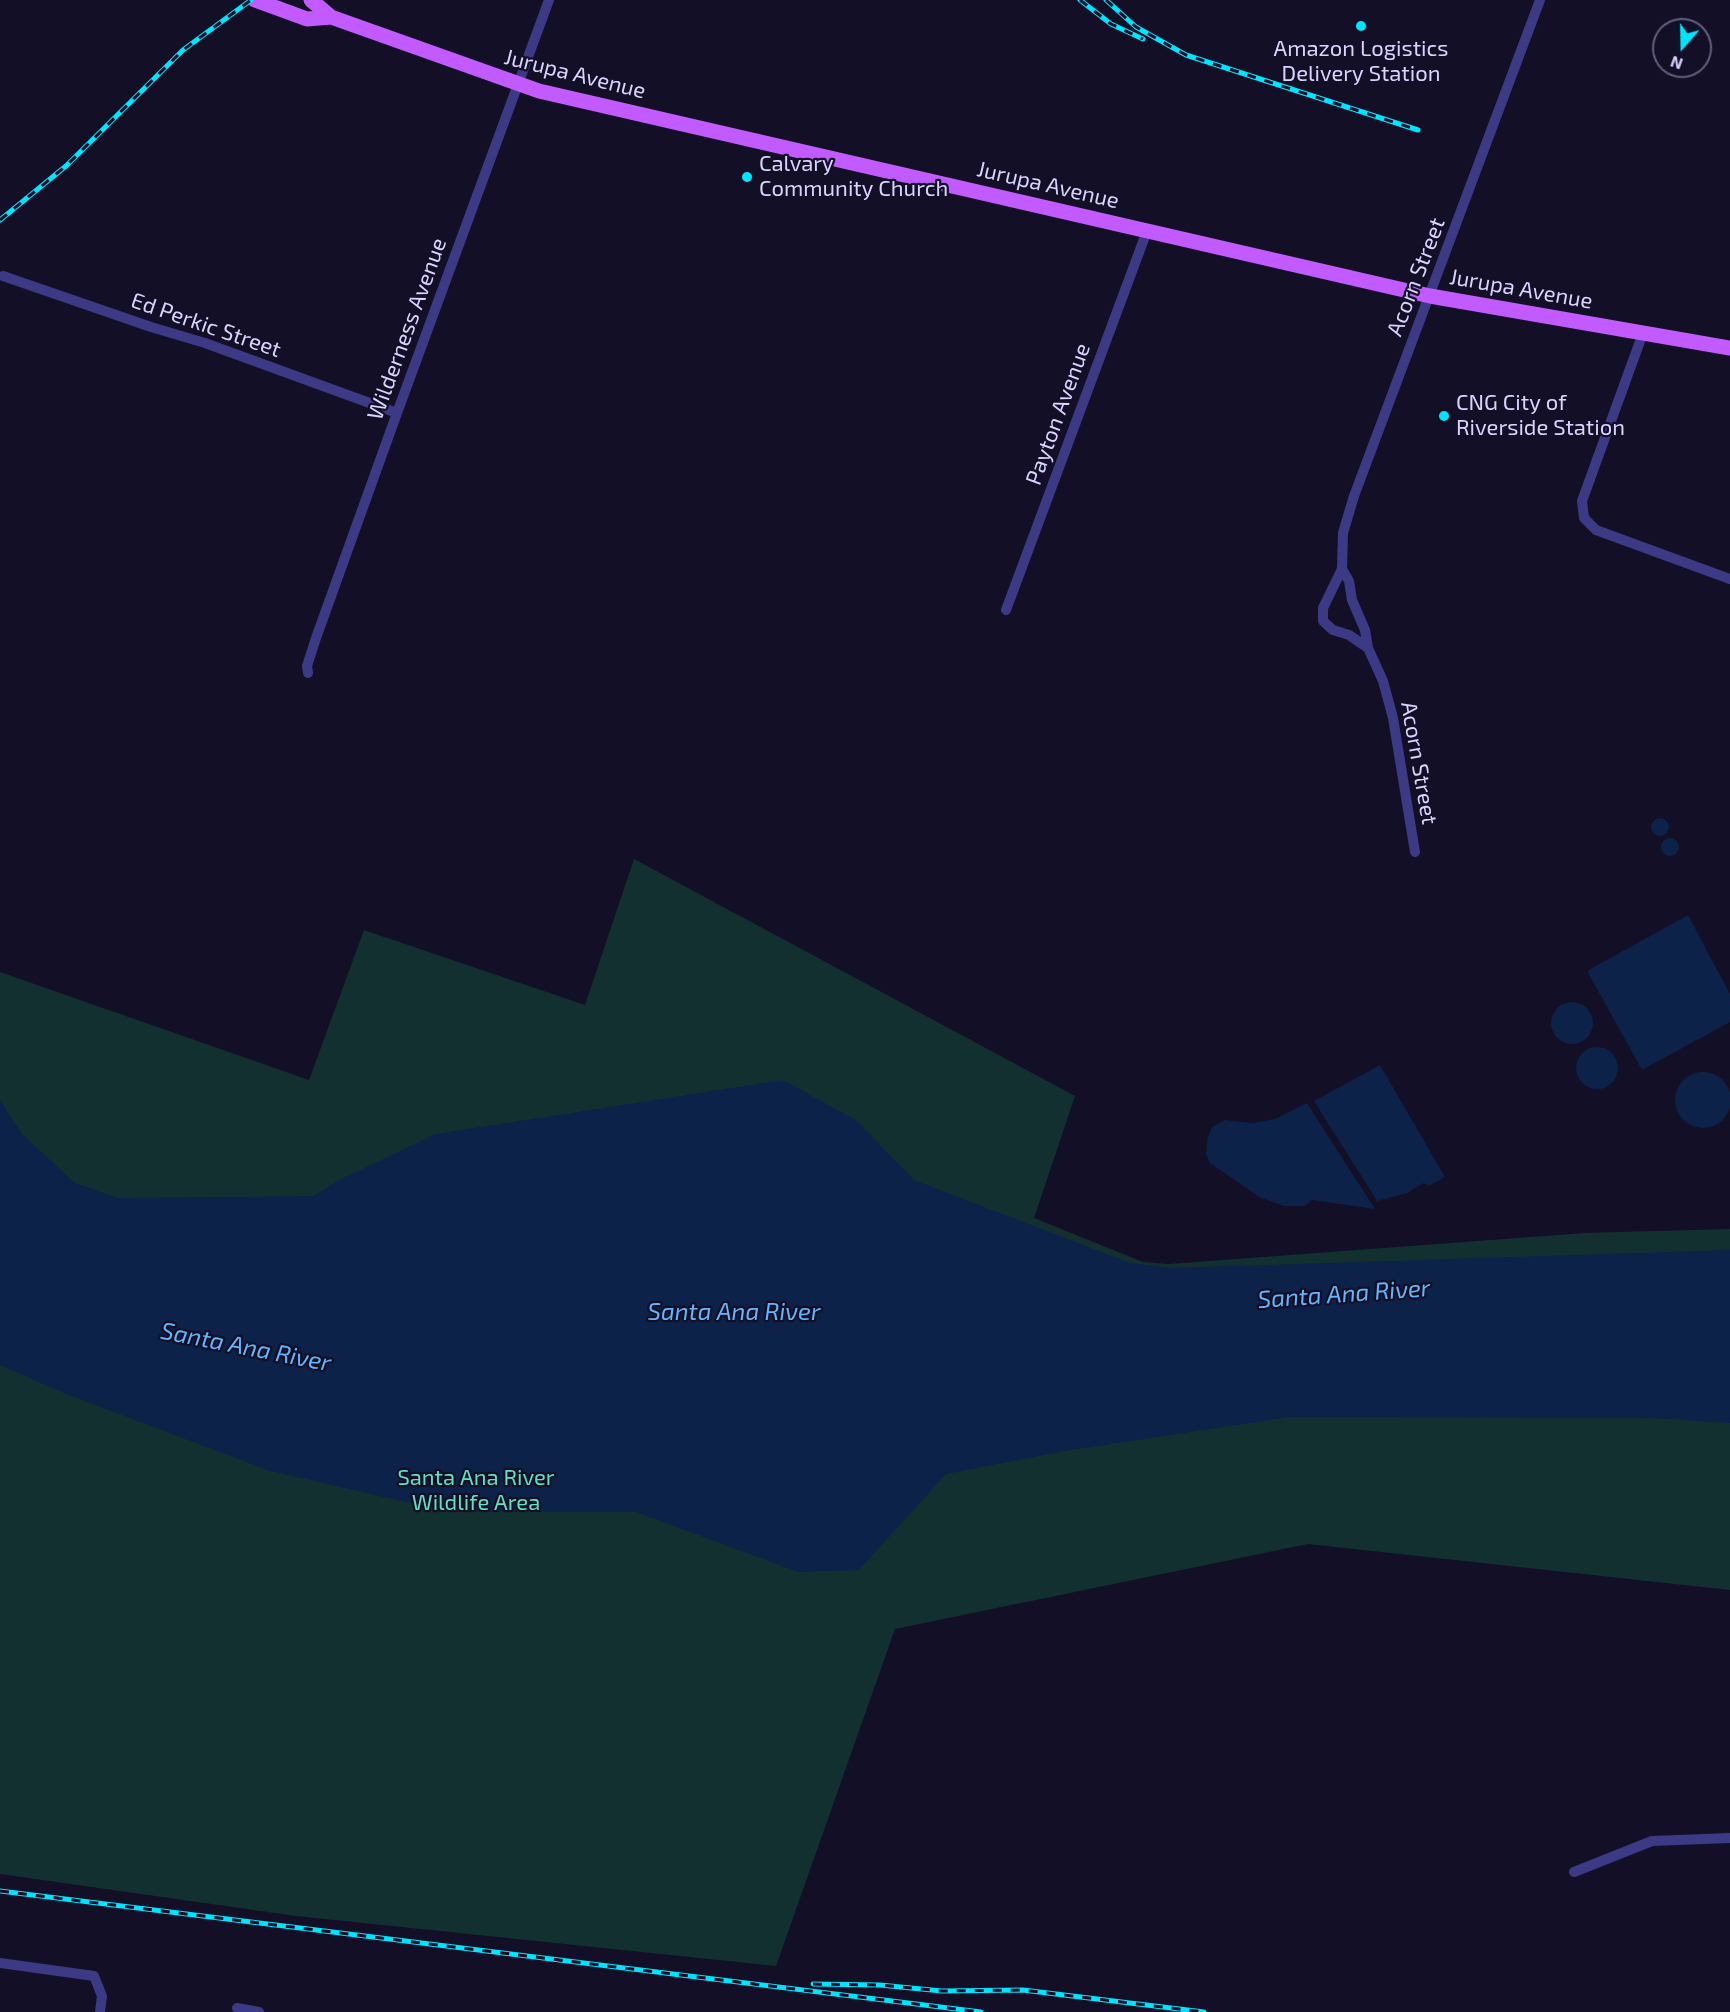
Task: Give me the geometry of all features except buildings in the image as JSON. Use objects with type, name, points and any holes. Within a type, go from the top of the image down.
[{"type":"main road","name":"Jurupa Avenue","points":[[255,0],[307,19],[331,17]]},
{"type":"main road","name":"Jurupa Avenue","points":[[310,0],[331,17],[516,85],[1430,296],[1730,348]]},
{"type":"street","name":"Wilderness Avenue","points":[[308,673],[307,666],[316,638],[516,85],[549,0]]},
{"type":"street","name":"Acorn Street","points":[[1415,852],[1393,718],[1383,681],[1368,648],[1365,630],[1342,569],[1341,549],[1347,515],[1540,0]]},
{"type":"street","name":"Payton Avenue","points":[[1006,610],[1148,231]]},
{"type":"street","name":"Ed Perkic Street","points":[[3,276],[151,327],[205,343],[397,413]]},
{"type":"street","points":[[1643,333],[1582,501],[1584,518],[1596,530],[1730,579]]},
{"type":"street","name":"Acorn Street","points":[[1342,569],[1323,608],[1323,621],[1333,630],[1349,635],[1368,648]]},
{"type":"street","points":[[1574,1872],[1652,1841],[1730,1838]]},
{"type":"street","points":[[0,1963],[94,1976],[102,1996],[100,2012]]},
{"type":"street","points":[[237,2008],[259,2012]]},
{"type":"green space","name":"Santa Ana River Wildlife Area","points":[[634,859],[1075,1096],[1034,1218],[1143,1262],[1169,1264],[1585,1233],[1730,1229],[1730,1590],[1308,1544],[895,1629],[776,1966],[296,1916],[0,1874],[0,972],[309,1080],[364,930],[585,1005]]},
{"type":"water","points":[[1656,818],[1664,818],[1669,823],[1667,834],[1656,836],[1651,831],[1651,823]]},
{"type":"water","points":[[1670,838],[1676,841],[1679,847],[1676,853],[1670,856],[1664,853],[1661,847],[1664,841]]},
{"type":"water","points":[[1688,915],[1730,994],[1730,1022],[1642,1070],[1587,971]]},
{"type":"water","points":[[1572,1002],[1580,1003],[1587,1008],[1592,1015],[1592,1031],[1587,1038],[1580,1043],[1572,1044],[1564,1043],[1557,1038],[1552,1031],[1551,1023],[1552,1015],[1557,1008],[1564,1003]]},
{"type":"water","points":[[1597,1047],[1605,1048],[1612,1053],[1617,1060],[1617,1076],[1612,1083],[1605,1088],[1597,1089],[1589,1088],[1582,1083],[1577,1076],[1576,1068],[1577,1060],[1582,1053],[1589,1048]]},
{"type":"water","points":[[1380,1065],[1445,1177],[1429,1186],[1424,1183],[1407,1193],[1377,1201],[1314,1101]]},
{"type":"water","points":[[1703,1072],[1714,1074],[1723,1080],[1729,1089],[1731,1100],[1729,1111],[1723,1120],[1714,1126],[1703,1128],[1692,1126],[1683,1120],[1677,1111],[1675,1100],[1677,1089],[1683,1080],[1692,1074]]},
{"type":"water","name":"Santa Ana River","points":[[783,1080],[856,1120],[914,1180],[1130,1263],[1170,1268],[1730,1250],[1730,1423],[1653,1418],[1290,1417],[1071,1450],[946,1474],[859,1570],[798,1572],[636,1512],[450,1512],[270,1471],[66,1394],[0,1365],[0,1100],[22,1134],[75,1183],[118,1198],[314,1196],[339,1180],[436,1134]]},
{"type":"water","points":[[1307,1103],[1375,1209],[1312,1200],[1305,1206],[1284,1206],[1261,1198],[1210,1163],[1206,1154],[1207,1140],[1212,1127],[1225,1120],[1253,1123],[1275,1119]]},
{"type":"railway","points":[[0,220],[66,166],[183,50],[251,0]]},
{"type":"railway","points":[[1080,0],[1111,24],[1143,39]]},
{"type":"railway","points":[[1106,0],[1136,27],[1186,55],[1418,130]]},
{"type":"railway","points":[[0,1891],[981,2012]]},
{"type":"railway","points":[[813,1984],[880,1985],[942,1991],[1023,1990],[1204,2012]]},
{"type":"place","name":"Amazon Logistics Delivery Station","points":[[1361,26]]},
{"type":"place","name":"Calvary Community Church","points":[[747,177]]},
{"type":"place","name":"CNG City of Riverside Station","points":[[1444,416]]}]
